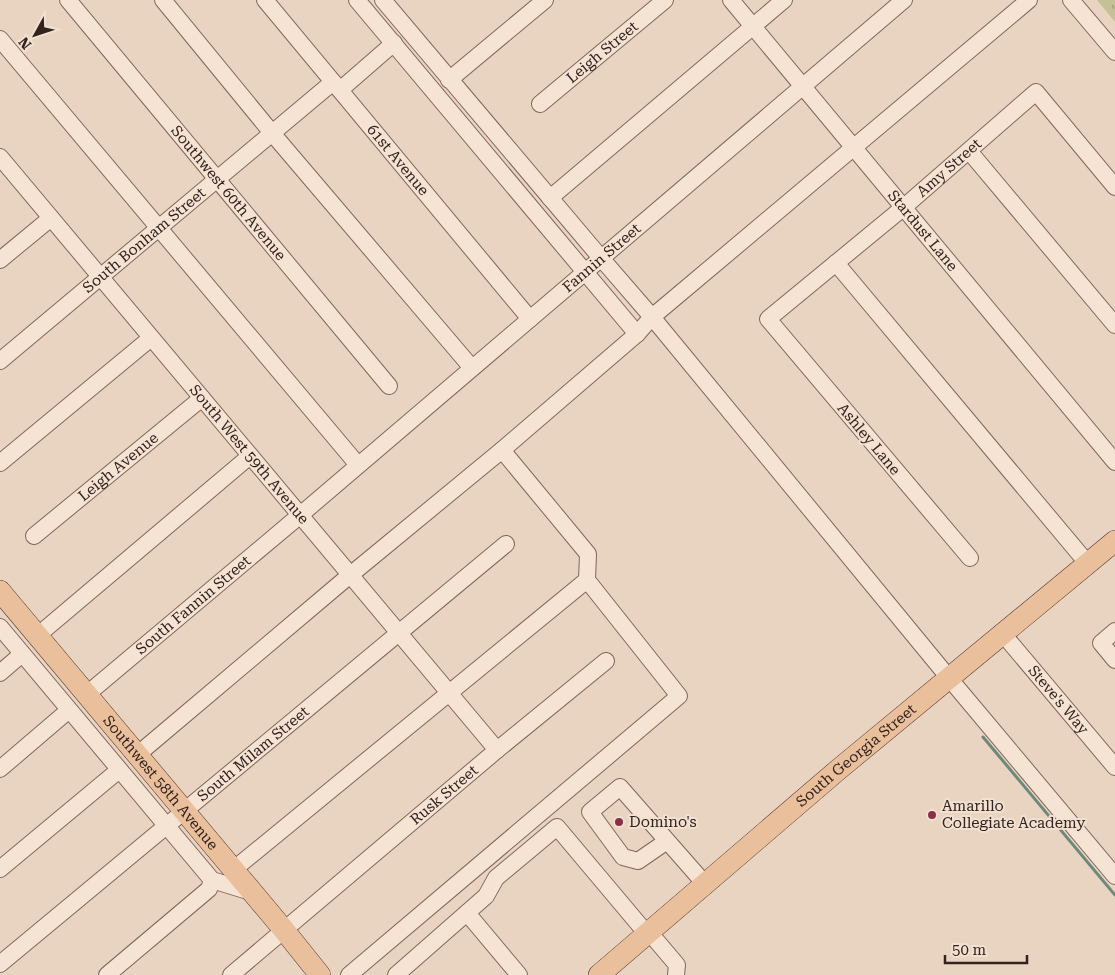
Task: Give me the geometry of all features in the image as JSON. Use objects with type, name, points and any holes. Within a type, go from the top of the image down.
[{"type":"main road","name":"South Georgia Street","points":[[599,975],[949,678],[1115,541]]},
{"type":"main road","name":"Southwest 58th Avenue","points":[[0,591],[320,975]]},
{"type":"street","name":"Southwest 60th Avenue","points":[[68,0],[389,386]]},
{"type":"street","points":[[163,0],[272,133],[472,368]]},
{"type":"street","name":"61st Avenue","points":[[265,0],[530,318]]},
{"type":"street","points":[[357,0],[637,334]]},
{"type":"street","points":[[383,0],[449,80],[652,316],[949,678],[1115,876]]},
{"type":"street","points":[[449,80],[545,0]]},
{"type":"street","name":"Leigh Street","points":[[540,104],[665,0]]},
{"type":"street","name":"Stardust Lane","points":[[731,0],[1115,462]]},
{"type":"street","points":[[550,198],[784,0]]},
{"type":"street","name":"Fannin Street","points":[[300,515],[904,0]]},
{"type":"street","points":[[136,755],[502,450],[637,334],[652,316],[1029,0]]},
{"type":"street","points":[[1071,0],[1115,52]]},
{"type":"street","points":[[0,38],[358,465]]},
{"type":"street","name":"South Bonham Street","points":[[0,360],[272,133],[394,44]]},
{"type":"street","name":"Amy Street","points":[[768,319],[904,207],[1036,92],[1115,187]]},
{"type":"street","points":[[969,151],[1115,325]]},
{"type":"street","name":"South West 59th Avenue","points":[[0,158],[497,750]]},
{"type":"street","points":[[0,260],[51,218]]},
{"type":"street","points":[[836,263],[1088,564]]},
{"type":"street","name":"Ashley Lane","points":[[768,319],[970,558]]},
{"type":"street","points":[[0,463],[152,338]]},
{"type":"street","name":"Leigh Avenue","points":[[34,536],[202,398]]},
{"type":"street","points":[[349,975],[679,696],[587,580],[588,554],[502,450]]},
{"type":"street","points":[[37,636],[250,456]]},
{"type":"street","name":"South Fannin Street","points":[[86,695],[300,515]]},
{"type":"street","name":"South Milam Street","points":[[0,964],[506,544]]},
{"type":"street","points":[[234,870],[587,580]]},
{"type":"street","points":[[0,627],[212,880],[252,892]]},
{"type":"street","points":[[1115,631],[1101,643],[1115,660]]},
{"type":"street","name":"Steve's Way","points":[[1003,634],[1115,767]]},
{"type":"street","points":[[0,672],[22,654]]},
{"type":"street","name":"Rusk Street","points":[[231,975],[497,750],[606,661]]},
{"type":"street","points":[[0,769],[70,710]]},
{"type":"street","points":[[0,869],[119,770]]},
{"type":"street","points":[[667,841],[638,861],[623,857],[590,812],[620,787],[705,884]]},
{"type":"street","points":[[396,975],[486,896],[496,878],[557,826],[677,965],[676,975]]},
{"type":"street","points":[[107,975],[209,889],[212,880]]},
{"type":"street","points":[[467,913],[512,972]]},
{"type":"green space","points":[[1097,0],[1115,0],[1115,22]]},
{"type":"waterway","points":[[983,737],[1115,895]]},
{"type":"place","name":"Amarillo Collegiate Academy","points":[[932,815]]},
{"type":"place","name":"Domino's","points":[[619,822]]}]
